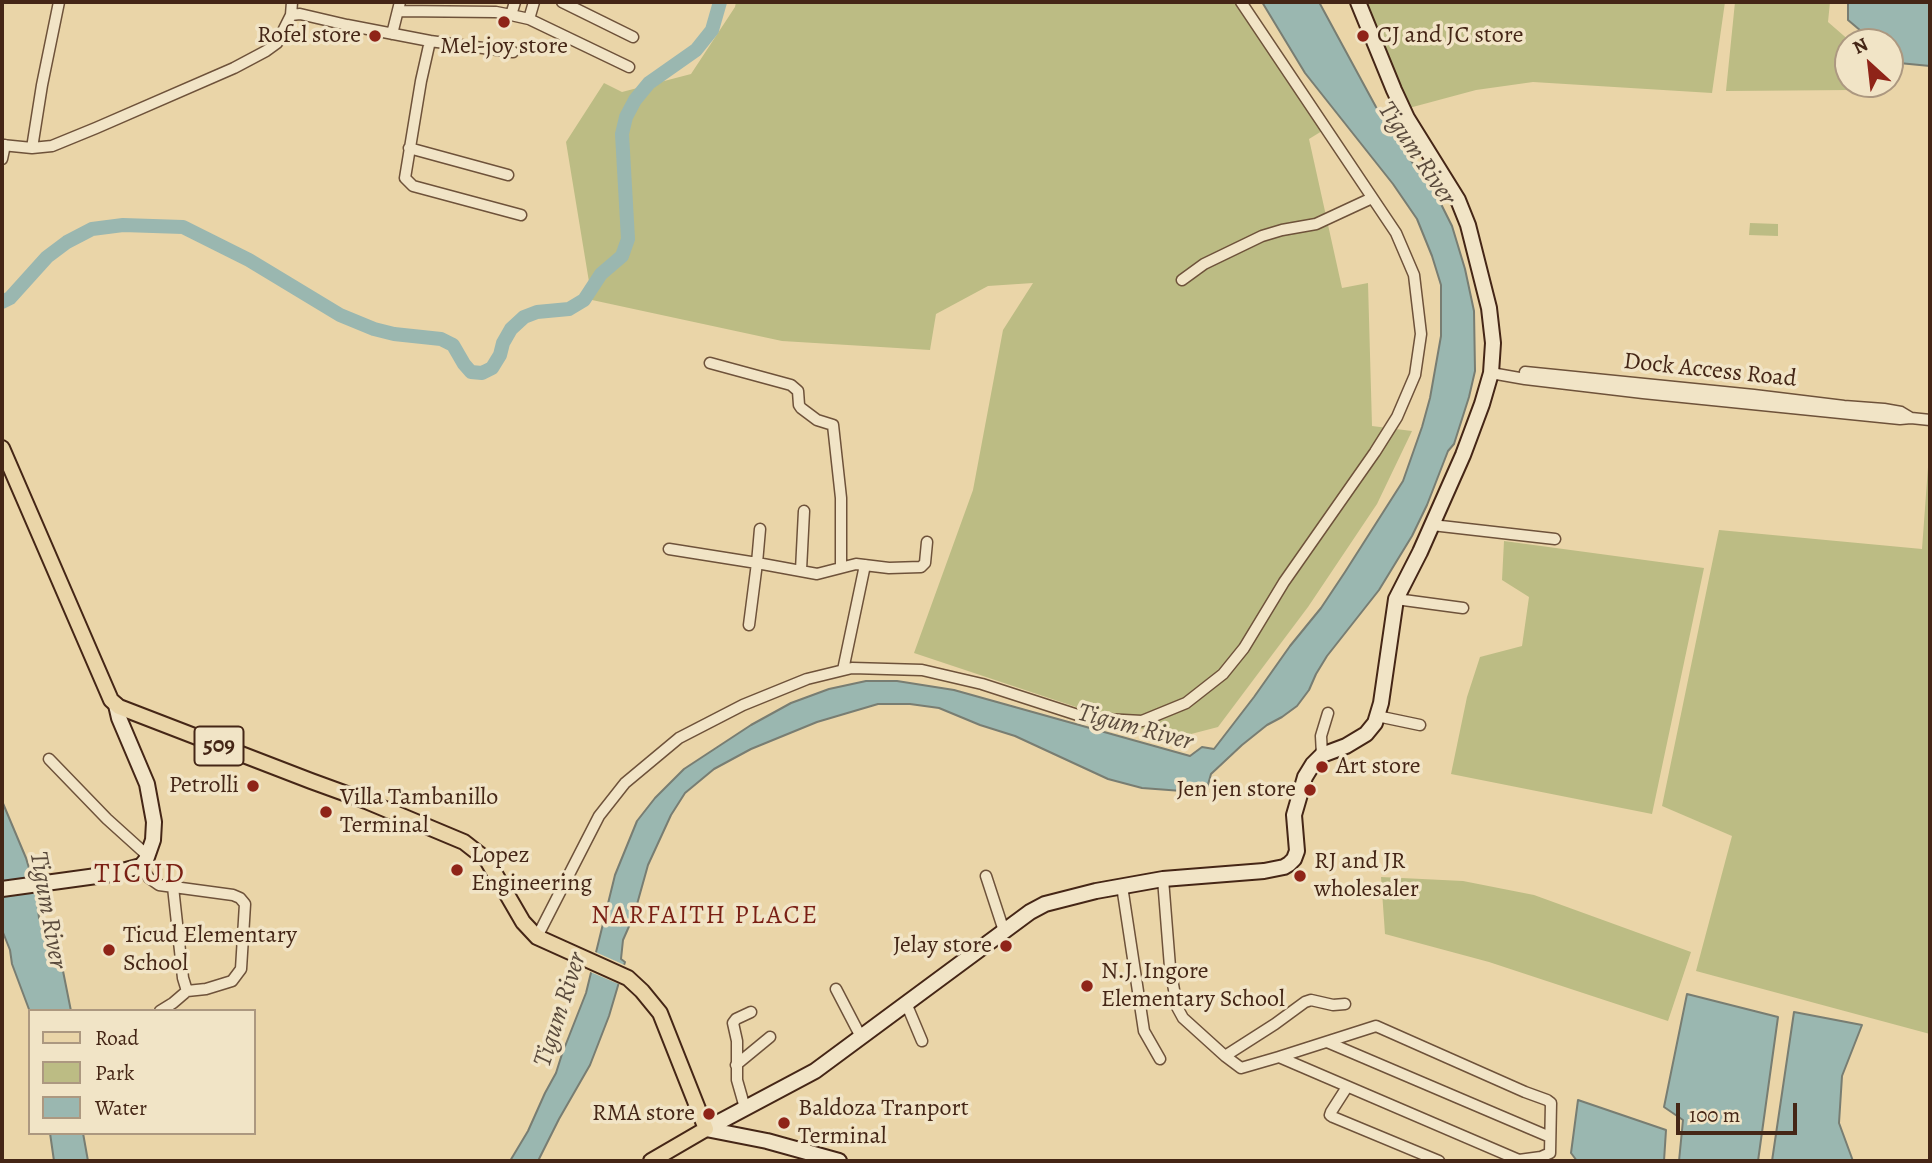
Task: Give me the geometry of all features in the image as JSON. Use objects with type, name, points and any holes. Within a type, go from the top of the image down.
[{"type":"main road","points":[[2,448],[111,700],[116,705]]},
{"type":"main road","name":"509","points":[[116,705],[366,801],[464,842],[487,860],[523,922],[540,939],[628,978],[642,991],[660,1013],[706,1129]]},
{"type":"main road","points":[[651,1161],[706,1129]]},
{"type":"street","points":[[32,148],[59,2]]},
{"type":"street","points":[[2,159],[3,145],[32,148],[52,146],[234,68],[277,43],[291,15],[292,2]]},
{"type":"street","points":[[480,13],[483,2]]},
{"type":"street","points":[[511,15],[515,2]]},
{"type":"street","points":[[529,19],[534,2]]},
{"type":"street","points":[[562,2],[633,37]]},
{"type":"street","points":[[540,939],[599,816],[625,783],[679,738],[733,710],[807,679],[852,668],[922,670],[982,684],[1087,718],[1142,721],[1186,704],[1223,674],[1244,648],[1284,582],[1376,452],[1397,417],[1415,375],[1421,334],[1414,275],[1396,233],[1241,2]]},
{"type":"street","points":[[706,1129],[803,1079],[1030,912],[1045,904],[1163,879],[1264,871],[1289,864],[1297,851],[1294,815],[1305,777],[1312,764],[1322,755],[1346,746],[1366,734],[1375,723],[1381,703],[1396,599],[1432,525],[1482,404],[1498,373],[1489,308],[1468,225],[1458,200],[1398,99],[1358,2]]},
{"type":"street","points":[[392,34],[399,6],[451,6],[480,13],[496,12],[529,19],[629,67]]},
{"type":"street","points":[[291,15],[430,41],[513,51]]},
{"type":"street","points":[[430,41],[405,177],[413,186],[521,215]]},
{"type":"street","points":[[409,148],[508,175]]},
{"type":"street","points":[[1182,280],[1204,264],[1262,236],[1316,224],[1372,198]]},
{"type":"street","points":[[710,363],[791,385],[798,391],[802,408],[817,420],[833,425],[841,498],[841,568]]},
{"type":"street","name":"Dock Access Road","points":[[1498,373],[1525,379],[1643,393],[1930,420]]},
{"type":"street","points":[[801,570],[804,511]]},
{"type":"street","points":[[1432,525],[1555,539]]},
{"type":"street","points":[[749,625],[760,529]]},
{"type":"street","points":[[669,549],[817,573],[856,564],[889,568],[921,567],[925,563],[927,542]]},
{"type":"street","points":[[843,670],[865,565]]},
{"type":"street","points":[[1396,599],[1462,608]]},
{"type":"street","points":[[2,888],[111,874],[144,861],[153,841],[154,822],[147,784],[116,705]]},
{"type":"street","points":[[1322,755],[1321,736],[1328,713]]},
{"type":"street","points":[[1377,716],[1420,725]]},
{"type":"street","points":[[49,759],[117,828],[144,861],[149,878],[159,885],[233,895],[245,904],[241,969],[232,981],[206,989],[187,990],[163,1009]]},
{"type":"street","points":[[986,876],[1004,931]]},
{"type":"street","points":[[1163,879],[1170,967],[1177,1007],[1183,1018],[1241,1068],[1376,1026],[1548,1100],[1550,1153],[1519,1160],[1279,1057]]},
{"type":"street","points":[[1122,886],[1144,1031],[1160,1059]]},
{"type":"street","points":[[173,887],[183,978],[187,990]]},
{"type":"street","points":[[836,989],[861,1037]]},
{"type":"street","points":[[1225,1056],[1304,1002],[1311,1000],[1333,1005],[1345,1004]]},
{"type":"street","points":[[906,1003],[922,1041]]},
{"type":"street","points":[[734,1136],[739,1111],[737,1041],[733,1023],[751,1012]]},
{"type":"street","points":[[736,1065],[770,1037]]},
{"type":"street","points":[[1327,1042],[1550,1137]]},
{"type":"street","points":[[1347,1087],[1331,1112],[1332,1117],[1439,1161]]},
{"type":"street","points":[[706,1129],[767,1141],[839,1161]]},
{"type":"green space","points":[[736,2],[1238,2],[1322,131],[1309,139],[1342,288],[1368,283],[1372,426],[1412,431],[1377,504],[1308,607],[1218,727],[1172,739],[914,653],[973,490],[1003,330],[1033,283],[988,286],[936,314],[930,350],[782,341],[592,300],[566,142],[604,83],[622,92],[691,74]]},
{"type":"green space","points":[[1366,2],[1725,2],[1712,93],[1533,82],[1476,90],[1409,108]]},
{"type":"green space","points":[[1735,2],[1830,2],[1828,22],[1835,28],[1834,90],[1726,91]]},
{"type":"green space","points":[[1750,223],[1778,224],[1778,236],[1749,235]]},
{"type":"green space","points":[[1930,440],[1930,1034],[1696,971],[1732,836],[1662,806],[1719,530],[1922,549]]},
{"type":"green space","points":[[1504,541],[1704,568],[1652,814],[1451,774],[1467,697],[1480,657],[1522,646],[1529,597],[1502,580]]},
{"type":"green space","points":[[1381,877],[1463,881],[1534,895],[1691,952],[1668,1021],[1489,962],[1385,934]]},
{"type":"water","points":[[1262,2],[1319,2],[1376,107],[1417,170],[1435,192],[1452,226],[1474,311],[1475,371],[1454,444],[1448,451],[1412,536],[1379,590],[1327,656],[1297,706],[1242,745],[1211,774],[1207,788],[1182,791],[1142,788],[1108,779],[1015,736],[939,708],[910,704],[878,704],[817,722],[751,749],[714,769],[685,793],[671,815],[648,865],[634,915],[623,940],[621,959],[625,962],[609,1016],[590,1065],[538,1161],[510,1161],[556,1073],[586,993],[615,875],[637,821],[684,769],[751,725],[791,703],[829,689],[866,681],[897,681],[954,690],[1190,756],[1202,747],[1214,749],[1321,608],[1345,572],[1403,481],[1422,427],[1441,336],[1441,285],[1417,219],[1393,184],[1305,73]]},
{"type":"water","points":[[1848,2],[1930,2],[1930,66],[1904,63],[1904,28],[1857,28],[1848,20]]},
{"type":"water","points":[[2,801],[26,858],[36,892],[39,918],[61,961],[71,1009],[29,1009],[2,930]]},
{"type":"water","points":[[1687,994],[1778,1017],[1758,1161],[1679,1161],[1683,1120],[1664,1107]]},
{"type":"water","points":[[1794,1012],[1862,1025],[1842,1076],[1839,1123],[1853,1161],[1772,1161]]},
{"type":"water","points":[[1578,1100],[1666,1130],[1664,1161],[1577,1161],[1571,1153]]},
{"type":"water","points":[[50,1135],[83,1135],[88,1161],[54,1161]]},
{"type":"pier","points":[[593,951],[627,966],[621,985],[588,971]]},
{"type":"waterway","points":[[2,302],[10,298],[47,257],[67,242],[92,229],[123,225],[183,227],[249,260],[340,315],[394,334],[441,339],[453,345],[471,372],[482,373],[492,368],[511,329],[524,317],[537,312],[569,309],[584,300],[601,274],[622,256],[628,239],[622,134],[626,117],[649,83],[696,50],[712,30],[720,2]]},
{"type":"place","name":"Mel-joy store","points":[[504,22]]},
{"type":"place","name":"Rofel store","points":[[375,36]]},
{"type":"place","name":"CJ and JC store","points":[[1363,36]]},
{"type":"place","name":"Art store","points":[[1322,767]]},
{"type":"place","name":"Petrolli","points":[[253,786]]},
{"type":"place","name":"Jen jen store","points":[[1310,790]]},
{"type":"place","name":"Villa Tambanillo Terminal","points":[[326,812]]},
{"type":"place","name":"Lopez Engineering","points":[[457,870]]},
{"type":"place","name":"RJ and JR wholesaler","points":[[1300,876]]},
{"type":"place","name":"Jelay store","points":[[1006,946]]},
{"type":"place","name":"Ticud Elementary School","points":[[109,950]]},
{"type":"place","name":"N.J. Ingore Elementary School","points":[[1087,986]]},
{"type":"place","name":"RMA store","points":[[709,1114]]},
{"type":"place","name":"Baldoza Tranport Terminal","points":[[784,1123]]},
{"type":"district","name":"TICUD","points":[[140,875]]},
{"type":"district","name":"NARFAITH PLACE","points":[[705,917]]},
{"type":"water label","name":"Tigum River","points":[[1416,154]]},
{"type":"water label","name":"Tigum River","points":[[1135,728]]},
{"type":"water label","name":"Tigum River","points":[[47,910]]},
{"type":"water label","name":"Tigum River","points":[[561,1010]]}]
